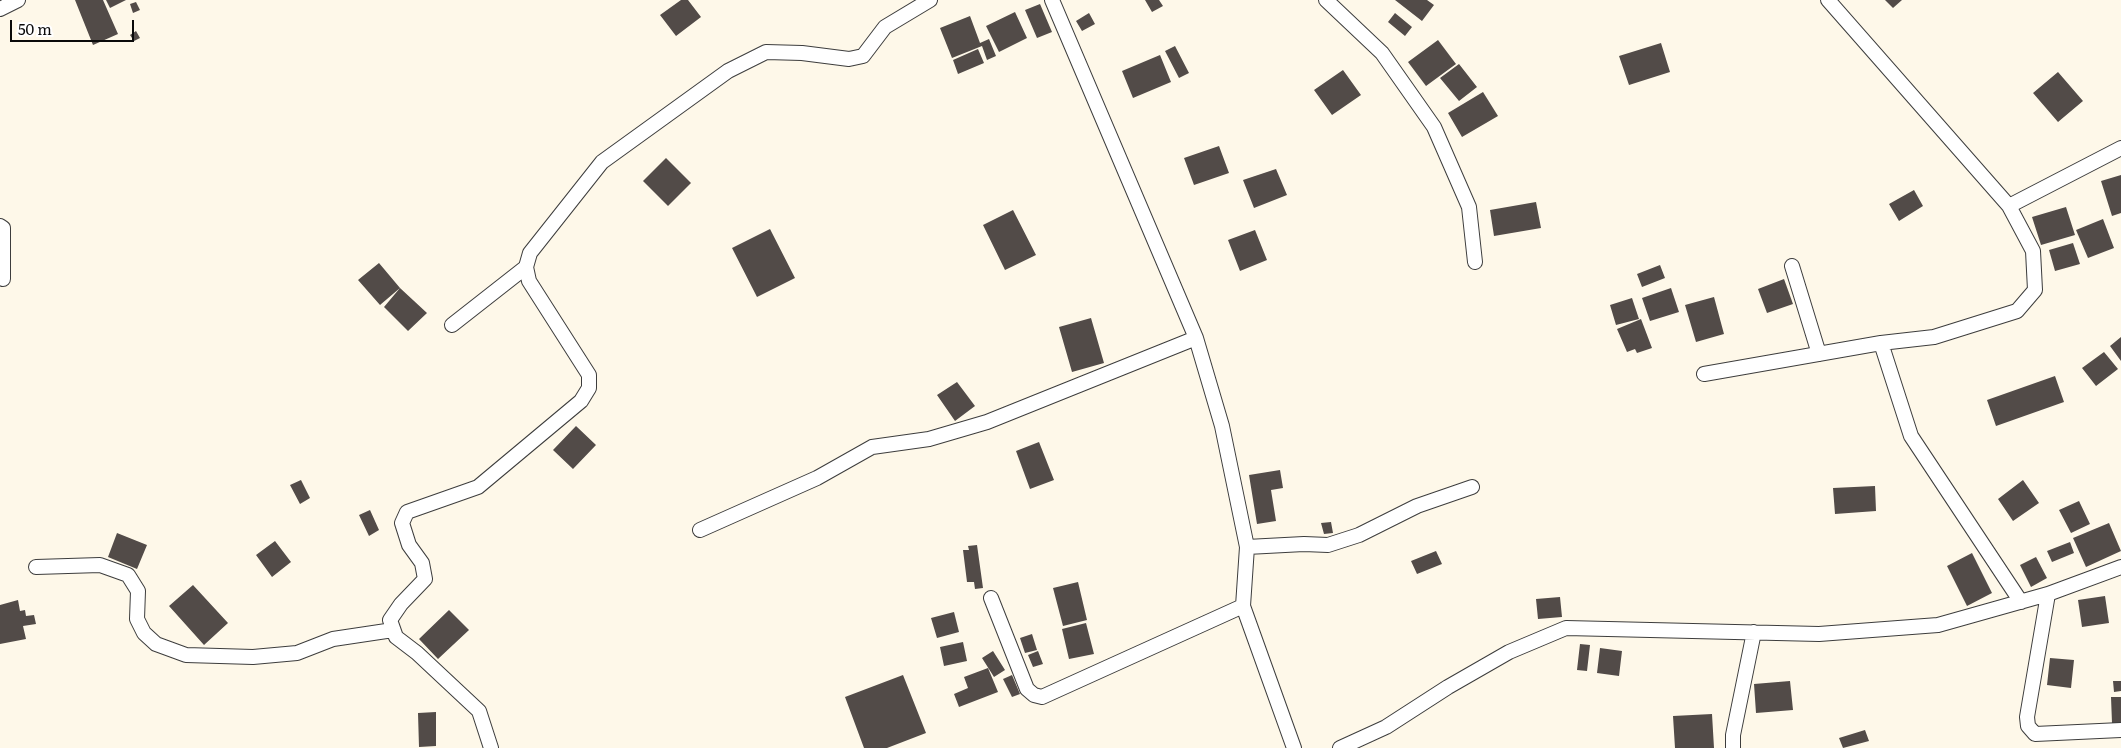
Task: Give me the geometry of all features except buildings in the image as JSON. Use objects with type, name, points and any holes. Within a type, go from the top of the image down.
[{"type":"street","points":[[0,9],[18,0]]},
{"type":"street","points":[[490,748],[479,711],[417,653],[396,637],[390,620],[401,604],[424,579],[422,563],[409,545],[402,523],[407,512],[478,487],[581,401],[589,388],[589,374],[529,281],[526,267],[530,253],[602,162],[728,71],[766,52],[802,53],[849,60],[863,56],[885,27],[930,0]]},
{"type":"street","points":[[1052,0],[1196,338],[1222,426],[1247,547],[1243,606],[1294,748]]},
{"type":"street","points":[[1326,0],[1382,53],[1434,127],[1469,207],[1475,262]]},
{"type":"street","points":[[1704,374],[1881,343],[1934,337],[2016,311],[2035,290],[2033,251],[2009,206],[1828,0]]},
{"type":"street","points":[[2009,206],[2121,148]]},
{"type":"street","points":[[0,226],[3,228],[4,279]]},
{"type":"street","points":[[1792,266],[1819,354]]},
{"type":"street","points":[[452,324],[526,267]]},
{"type":"street","points":[[700,530],[818,478],[872,447],[929,439],[987,422],[1196,338]]},
{"type":"street","points":[[1881,343],[1912,436],[2021,602]]},
{"type":"street","points":[[1247,547],[1304,544],[1328,545],[1359,535],[1417,506],[1472,486]]},
{"type":"street","points":[[36,567],[100,566],[128,576],[138,591],[137,620],[144,633],[156,644],[186,654],[252,657],[297,653],[334,639],[394,630]]},
{"type":"street","points":[[1340,748],[1386,726],[1509,652],[1566,628],[1819,634],[1938,625],[2048,594],[2121,567]]},
{"type":"street","points":[[2048,594],[2027,717],[2028,726],[2035,734],[2121,730]]},
{"type":"street","points":[[991,598],[1027,690],[1034,695],[1042,697],[1243,606]]},
{"type":"street","points":[[1733,748],[1732,735],[1754,632]]}]
